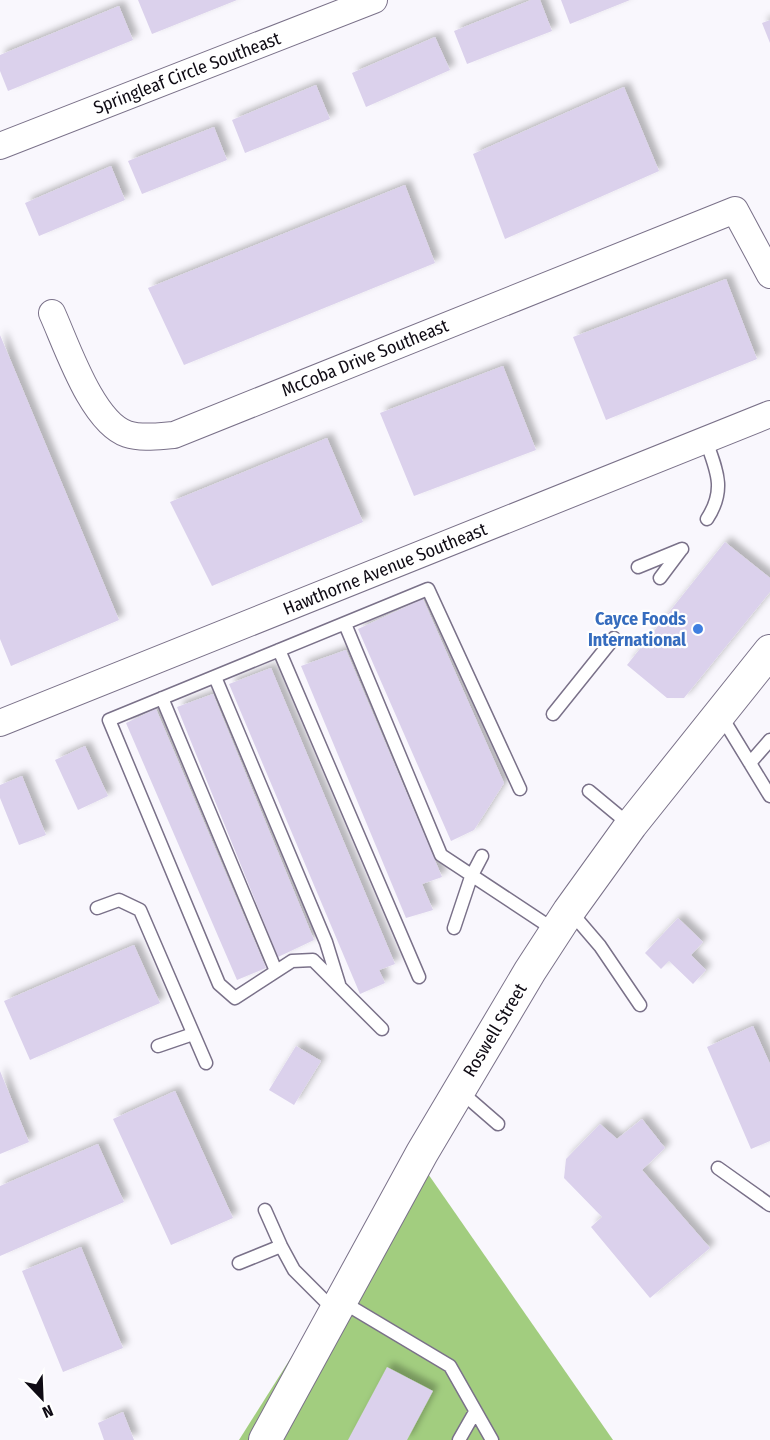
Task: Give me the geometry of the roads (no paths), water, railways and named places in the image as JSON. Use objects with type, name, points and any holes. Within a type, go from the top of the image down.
[{"type":"street","name":"Springleaf Circle Southeast","points":[[0,146],[374,0]]},
{"type":"street","name":"McCoba Drive Southeast","points":[[52,313],[92,400],[110,425],[127,434],[144,437],[174,435],[735,210],[770,275]]},
{"type":"street","name":"Hawthorne Avenue Southeast","points":[[0,723],[770,414]]},
{"type":"street","name":"Roswell Street","points":[[265,1440],[422,1153],[562,921],[631,825],[770,651]]},
{"type":"lane","points":[[706,441],[719,480],[714,509],[707,519]]},
{"type":"lane","points":[[638,567],[682,549],[660,578]]},
{"type":"lane","points":[[382,1029],[313,960],[292,961],[235,998],[219,984],[109,720],[428,589],[520,789]]},
{"type":"lane","points":[[345,624],[441,855],[471,877],[562,921],[600,946],[640,1005]]},
{"type":"lane","points":[[553,714],[614,638]]},
{"type":"lane","points":[[279,650],[419,977]]},
{"type":"lane","points":[[214,677],[326,942],[340,988]]},
{"type":"lane","points":[[162,698],[276,971]]},
{"type":"lane","points":[[720,713],[770,796]]},
{"type":"lane","points":[[750,763],[770,740]]},
{"type":"lane","points":[[589,791],[631,825]]},
{"type":"lane","points":[[453,928],[471,877],[482,856]]},
{"type":"lane","points":[[97,908],[119,900],[140,910],[206,1063]]},
{"type":"lane","points":[[158,1046],[193,1034]]},
{"type":"lane","points":[[459,1090],[498,1124]]},
{"type":"lane","points":[[718,1168],[770,1205]]},
{"type":"lane","points":[[265,1210],[294,1270],[338,1306],[450,1366],[492,1440]]},
{"type":"lane","points":[[239,1263],[281,1246]]},
{"type":"lane","points":[[459,1440],[475,1412]]},
{"type":"place","name":"Cayce Foods International","points":[[698,629]]}]
